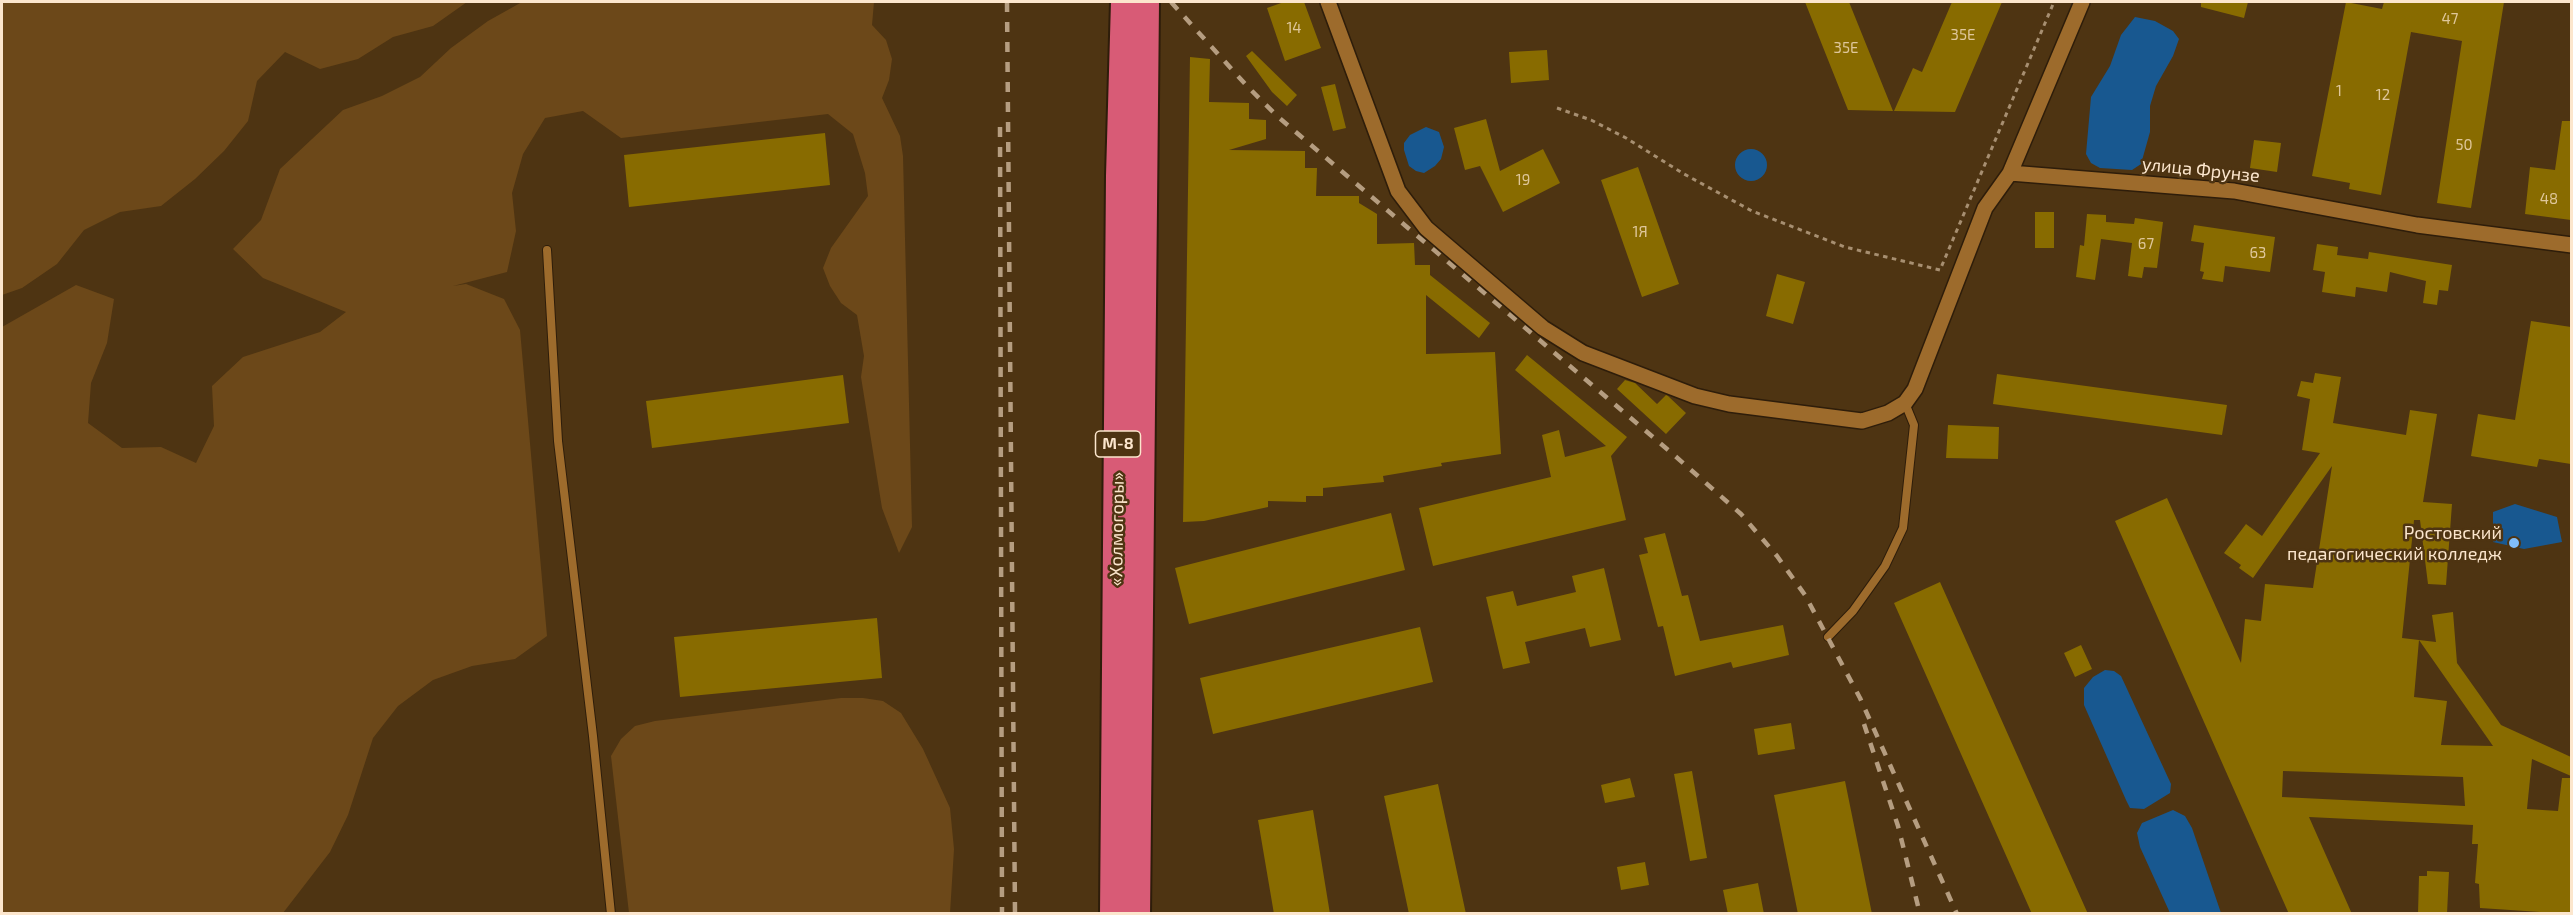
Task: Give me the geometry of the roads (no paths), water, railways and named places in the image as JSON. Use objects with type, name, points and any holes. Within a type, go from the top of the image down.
[{"type":"highway","name":"«Холмогоры»","points":[[1114,914],[1120,176],[1125,2]]},
{"type":"highway","name":"«Холмогоры»","points":[[1136,914],[1145,2]]},
{"type":"street","points":[[1328,2],[1398,191],[1426,228],[1543,328],[1583,353],[1695,396],[1730,404],[1862,421],[1888,413],[1905,403],[1915,389],[1985,208],[2010,173],[2082,2]]},
{"type":"street","name":"улица Фрунзе","points":[[2010,173],[2234,191],[2417,225],[2571,245]]},
{"type":"lane","points":[[547,250],[558,441],[593,736],[611,914]]},
{"type":"lane","points":[[1828,636],[1853,611],[1884,566],[1903,528],[1914,426],[1905,403]]},
{"type":"water","points":[[2135,17],[2155,21],[2173,31],[2179,39],[2173,56],[2156,86],[2150,106],[2150,132],[2141,164],[2132,170],[2100,168],[2091,163],[2086,154],[2091,97],[2110,66],[2121,35]]},
{"type":"water","points":[[1426,127],[1439,132],[1444,147],[1441,159],[1424,173],[1409,166],[1404,143],[1410,135]]},
{"type":"water","points":[[1751,149],[1763,153],[1767,165],[1763,177],[1751,181],[1739,177],[1735,165],[1739,153]]},
{"type":"water","points":[[2515,504],[2557,517],[2562,542],[2524,549],[2493,542],[2493,512]]},
{"type":"water","points":[[2105,670],[2114,671],[2121,676],[2171,784],[2170,793],[2144,809],[2130,808],[2084,705],[2084,688],[2093,677]]},
{"type":"water","points":[[2173,810],[2185,816],[2192,828],[2221,913],[2170,913],[2140,847],[2137,833],[2142,823]]},
{"type":"railway","points":[[1007,2],[1015,914]]},
{"type":"railway","points":[[1171,2],[1277,116],[1741,514],[1777,556],[1805,595],[1860,698],[1957,914]]},
{"type":"railway","points":[[1000,127],[1002,914]]},
{"type":"railway","points":[[1864,724],[1898,826],[1920,914]]},
{"type":"place","name":"Ростовский педагогический колледж","points":[[2514,543]]}]
